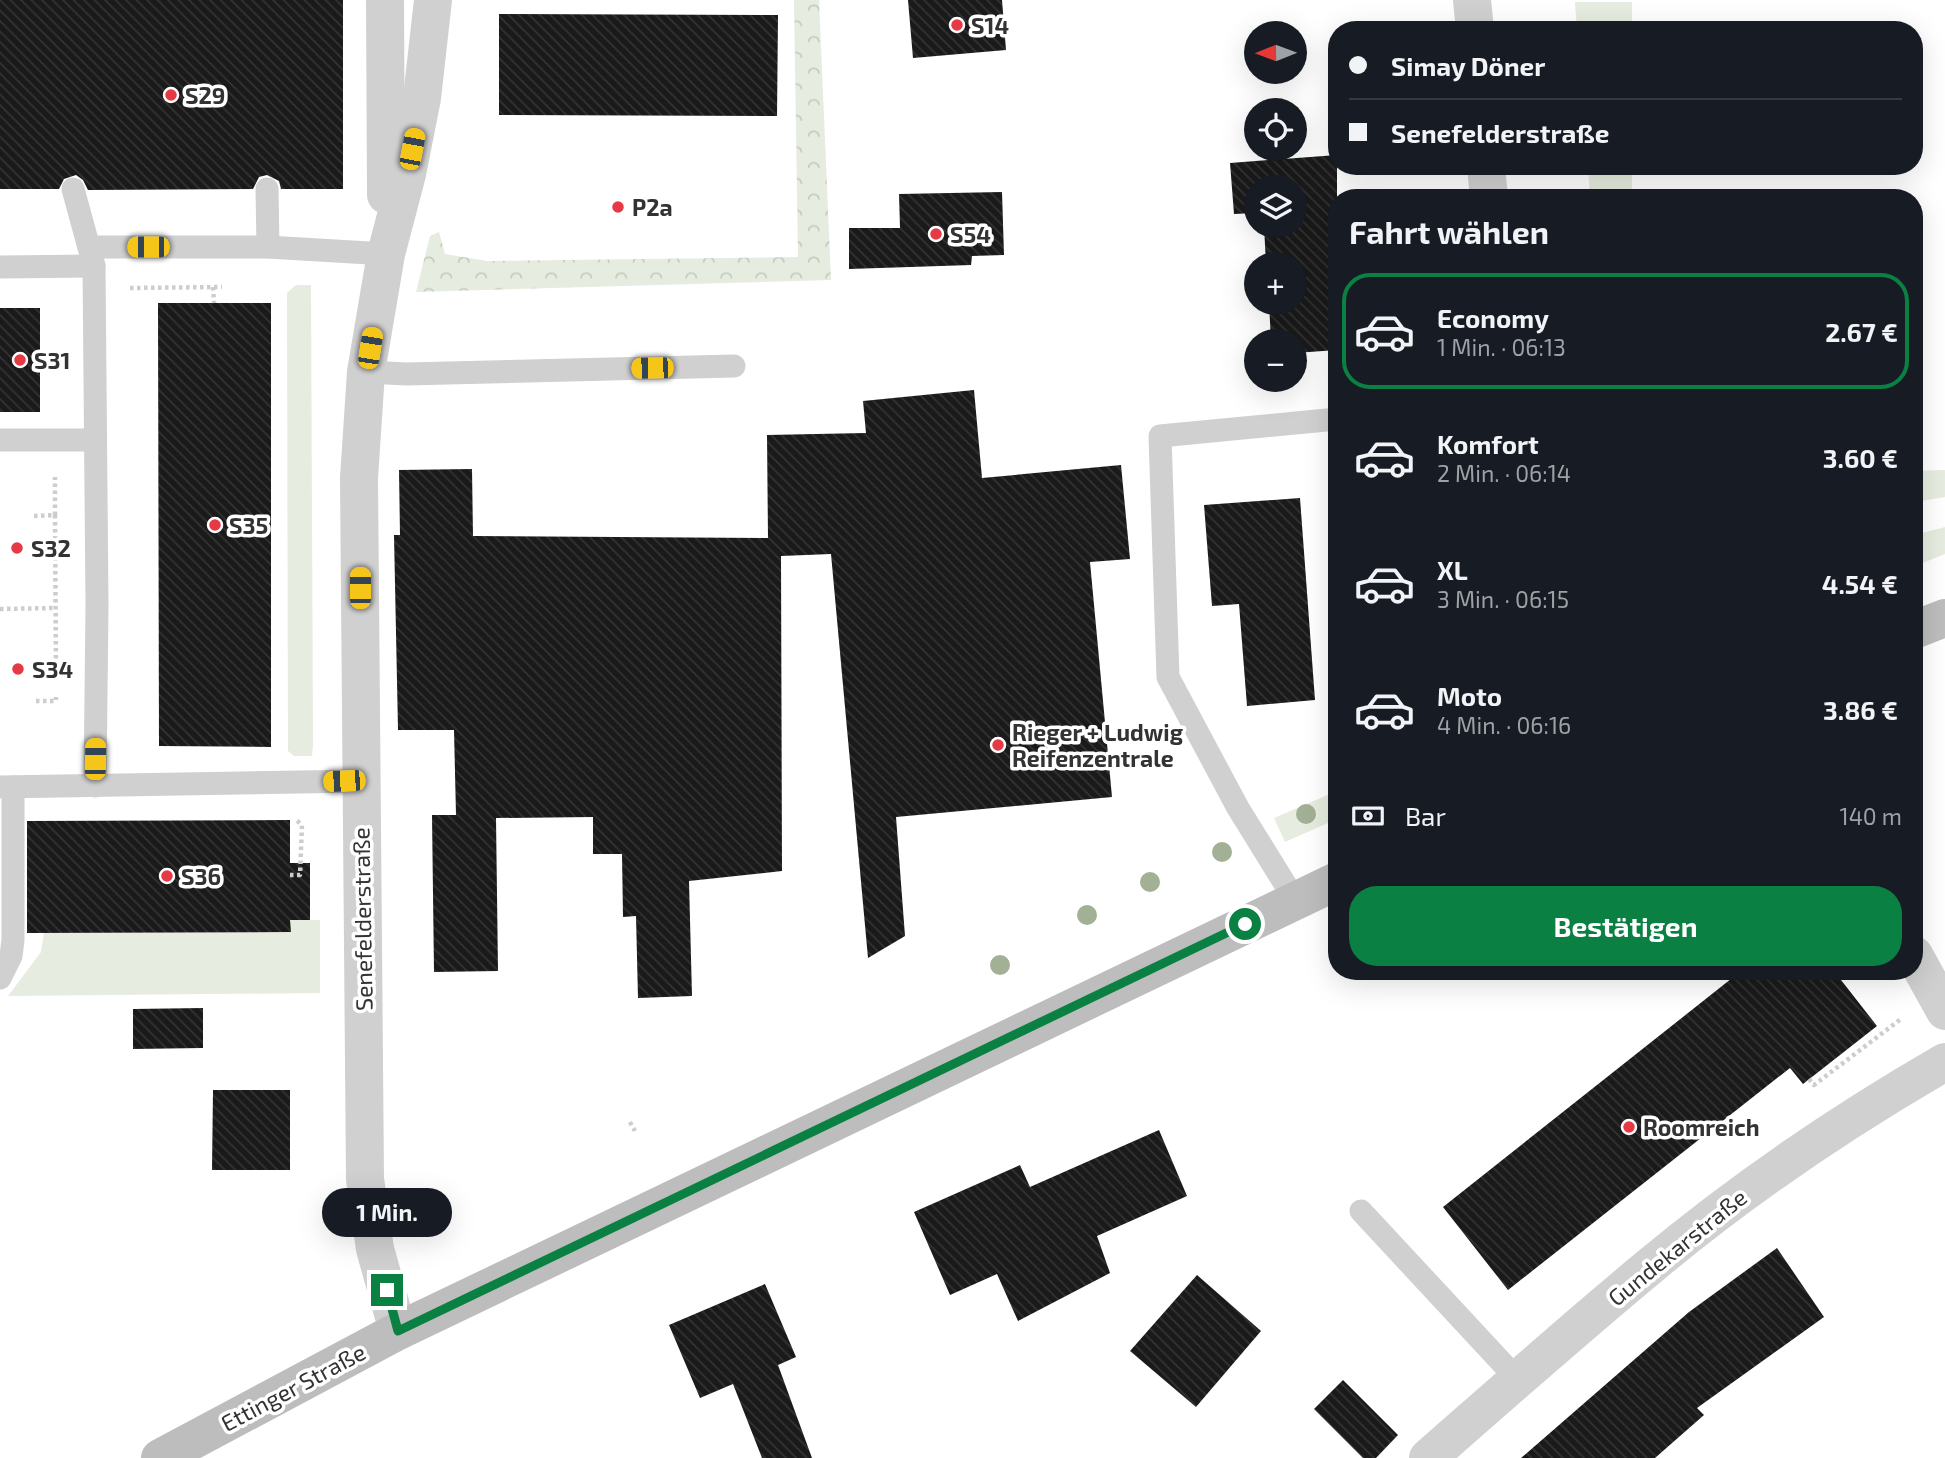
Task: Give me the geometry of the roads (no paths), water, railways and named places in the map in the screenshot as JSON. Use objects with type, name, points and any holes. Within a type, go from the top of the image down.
[{"type":"main road","points":[[1923,627],[1945,618]]},
{"type":"main road","name":"Ettinger Straße","points":[[160,1458],[398,1331],[1328,885]]},
{"type":"street","name":"Senefelderstraße","points":[[385,0],[386,254]]},
{"type":"street","name":"Senefelderstraße","points":[[398,1331],[375,1249],[365,1179],[359,478],[366,372],[386,254],[407,174],[422,98],[433,0]]},
{"type":"street","points":[[1472,0],[1474,21]]},
{"type":"street","points":[[1923,971],[1940,1002]]},
{"type":"street","name":"Gundekarstraße","points":[[1428,1458],[1650,1266],[1748,1190],[1838,1126],[1945,1062]]},
{"type":"lane","points":[[73,189],[91,256],[97,604],[95,786]]},
{"type":"lane","points":[[267,189],[268,247]]},
{"type":"lane","points":[[0,267],[91,256],[268,247],[386,254]]},
{"type":"lane","points":[[366,372],[407,374],[734,366]]},
{"type":"lane","points":[[1295,900],[1238,808],[1168,677],[1160,436],[1328,420]]},
{"type":"lane","points":[[0,440],[95,440]]},
{"type":"lane","points":[[0,978],[11,956],[13,940],[6,787],[360,781]]},
{"type":"lane","points":[[1361,1211],[1518,1380]]},
{"type":"place","name":"S14","points":[[957,25]]},
{"type":"place","name":"S29","points":[[171,95]]},
{"type":"place","name":"P2a","points":[[618,207]]},
{"type":"place","name":"S54","points":[[936,234]]},
{"type":"place","name":"S31","points":[[20,360]]},
{"type":"place","name":"S35","points":[[215,525]]},
{"type":"place","name":"S32","points":[[17,548]]},
{"type":"place","name":"S34","points":[[18,669]]},
{"type":"place","name":"Rieger + Ludwig Reifenzentrale","points":[[998,745]]},
{"type":"place","name":"S36","points":[[167,876]]},
{"type":"place","name":"Roomreich","points":[[1629,1127]]}]
